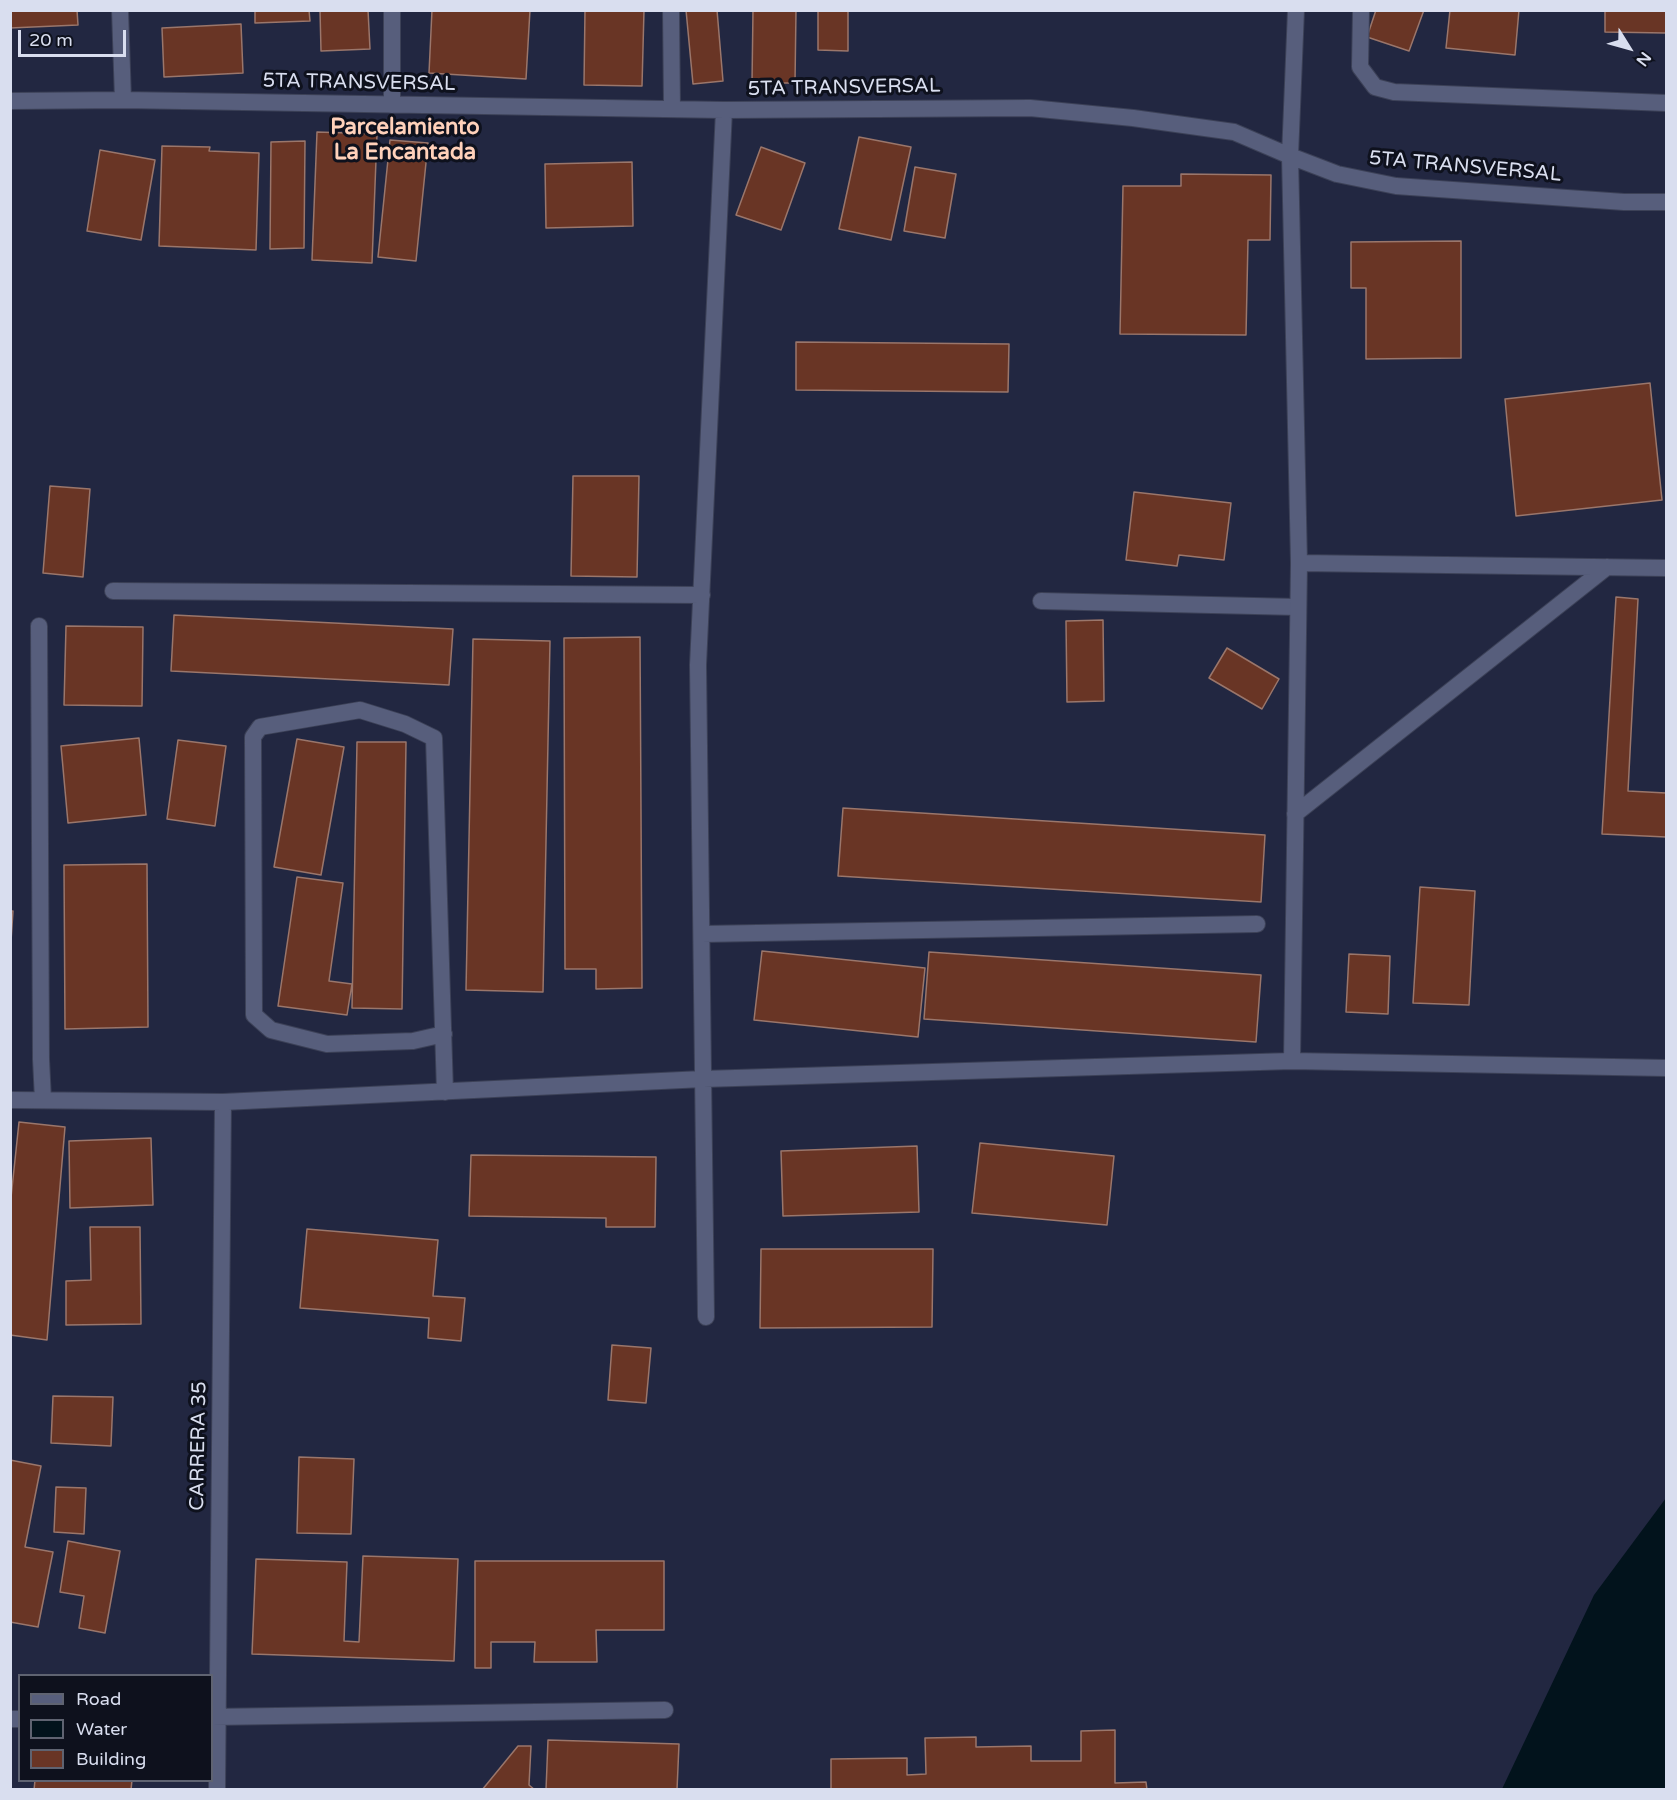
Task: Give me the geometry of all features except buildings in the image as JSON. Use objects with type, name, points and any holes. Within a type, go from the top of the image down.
[{"type":"street","points":[[120,10],[123,100]]},
{"type":"street","points":[[392,10],[392,105]]},
{"type":"street","points":[[671,10],[672,109]]},
{"type":"street","points":[[1292,1061],[1299,564],[1290,156],[1296,10]]},
{"type":"street","points":[[1361,10],[1360,67],[1375,87],[1394,92],[1666,103]]},
{"type":"street","name":"5TA TRANSVERSAL","points":[[10,101],[123,100],[724,110],[1030,108],[1133,118],[1234,132],[1337,174],[1396,186],[1624,202],[1666,202]]},
{"type":"street","points":[[706,1317],[698,666],[724,110]]},
{"type":"street","points":[[1299,564],[1666,568]]},
{"type":"street","points":[[1295,814],[1607,567]]},
{"type":"street","points":[[113,591],[702,595]]},
{"type":"street","points":[[1041,601],[1297,607]]},
{"type":"street","points":[[39,626],[43,1100]]},
{"type":"street","points":[[444,1034],[413,1041],[327,1044],[271,1030],[254,1015],[253,737],[260,727],[360,710],[405,724],[434,738],[444,1034],[445,1092]]},
{"type":"street","points":[[702,934],[1257,924]]},
{"type":"street","points":[[10,1100],[224,1102],[703,1079],[1292,1061],[1666,1068]]},
{"type":"street","name":"CARRERA 35","points":[[217,1790],[214,1717],[224,1102]]},
{"type":"street","points":[[214,1717],[665,1710]]},
{"type":"water","points":[[1666,1498],[1666,1789],[1502,1789],[1594,1595]]},
{"type":"district","name":"Parcelamiento La Encantada","points":[[405,140]]}]
